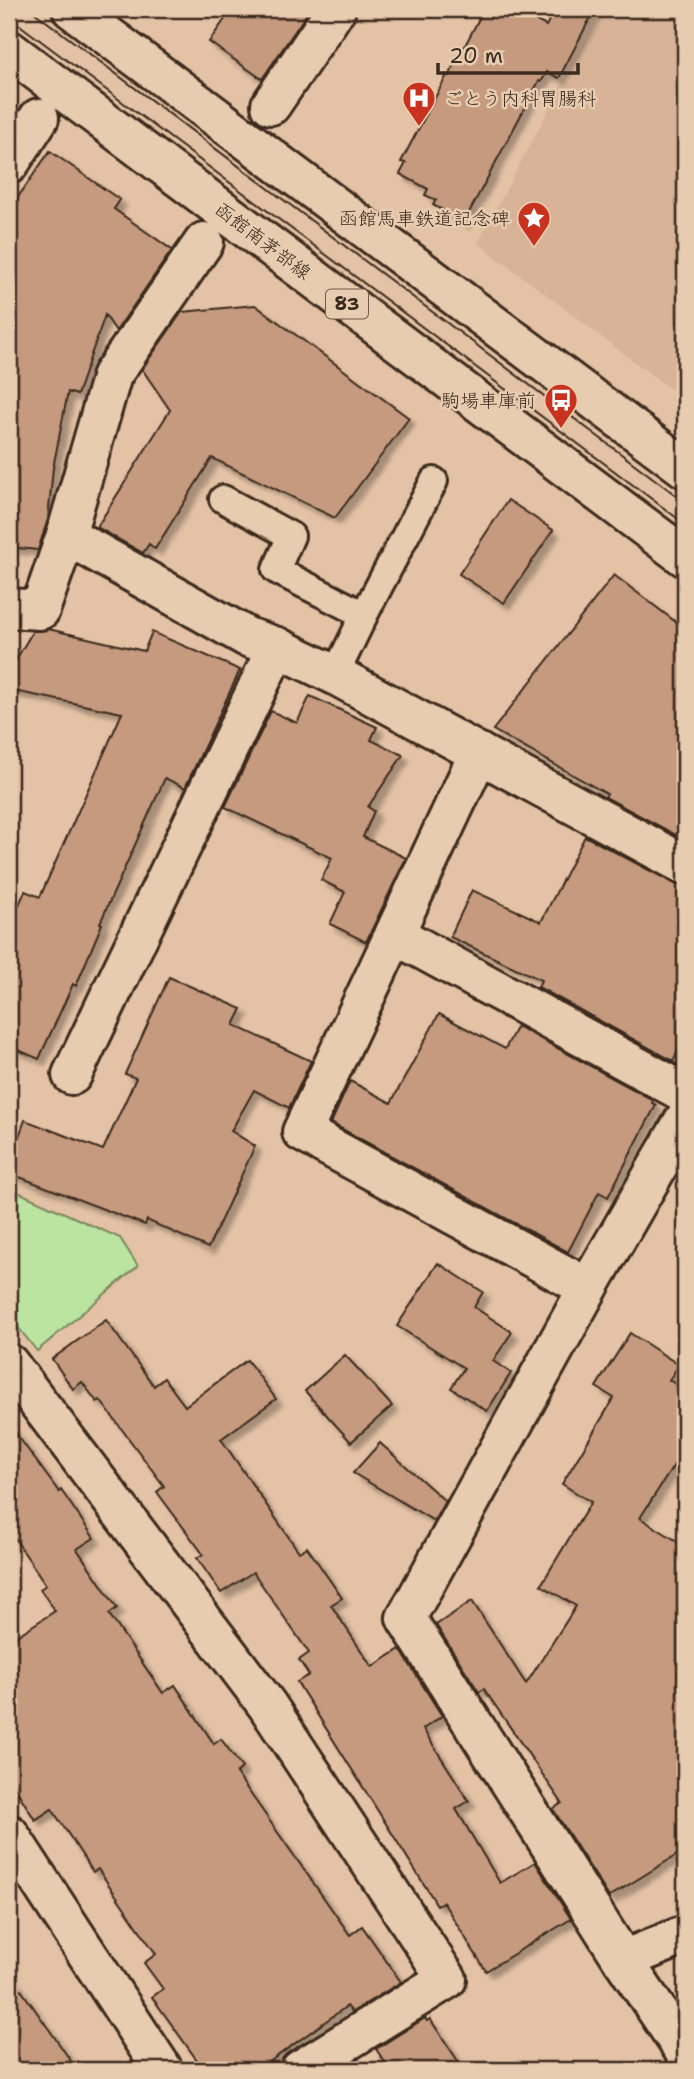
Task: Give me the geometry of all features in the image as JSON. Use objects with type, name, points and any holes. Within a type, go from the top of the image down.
[{"type":"street","points":[[72,9],[685,468]]},
{"type":"street","points":[[271,105],[336,9]]},
{"type":"street","name":"函館南茅部線","points":[[9,50],[685,557]]},
{"type":"street","points":[[9,164],[39,118]]},
{"type":"street","points":[[9,608],[40,610],[66,535],[112,375],[204,242]]},
{"type":"street","points":[[66,535],[247,637],[277,647],[335,674],[685,864]]},
{"type":"street","points":[[72,1075],[277,647]]},
{"type":"street","points":[[479,753],[302,1132],[588,1289]]},
{"type":"street","points":[[396,935],[685,1093]]},
{"type":"street","points":[[685,1119],[406,1618],[623,1960],[685,2052]]},
{"type":"street","points":[[9,1364],[267,1705],[447,1979],[300,2070]]},
{"type":"street","points":[[9,1834],[163,2070]]},
{"type":"street","points":[[623,1960],[685,1935]]},
{"type":"lane","points":[[335,674],[434,481]]},
{"type":"lane","points":[[223,499],[291,536],[276,570],[364,615]]},
{"type":"shaded area","points":[[602,9],[685,9],[685,400],[478,243]]},
{"type":"green space","points":[[9,1188],[120,1238],[138,1266],[37,1351],[13,1321],[9,1321]]},
{"type":"building","points":[[232,9],[310,9],[262,79],[209,42]]},
{"type":"building","points":[[484,9],[513,9],[546,26],[555,9],[595,9],[559,78],[547,72],[541,82],[539,81],[464,222],[433,205],[436,200],[425,195],[428,189],[400,174],[406,163],[401,162]]},
{"type":"building","points":[[50,151],[120,200],[114,209],[172,250],[116,331],[105,315],[77,395],[68,392],[53,468],[48,519],[38,550],[9,547],[9,210]]},
{"type":"building","points":[[255,305],[409,418],[335,518],[212,458],[155,549],[149,544],[143,553],[97,527],[170,410],[142,369],[182,312]]},
{"type":"building","points":[[508,500],[553,530],[504,603],[459,574]]},
{"type":"building","points":[[614,575],[685,629],[685,840],[605,797],[607,794],[493,730]]},
{"type":"building","points":[[48,629],[144,651],[152,632],[240,670],[185,788],[165,778],[100,923],[102,924],[76,986],[73,984],[39,1059],[9,1046],[9,928],[25,891],[40,897],[122,713],[9,690],[9,671],[33,631]]},
{"type":"building","points":[[310,696],[377,727],[371,740],[403,755],[368,807],[374,811],[363,837],[406,858],[366,942],[330,924],[345,892],[321,880],[332,858],[225,807],[271,711],[297,723]]},
{"type":"building","points":[[585,836],[685,887],[685,1037],[673,1061],[538,987],[541,980],[450,937],[472,890],[541,922]]},
{"type":"building","points":[[169,977],[242,1009],[234,1025],[311,1061],[289,1108],[254,1090],[231,1131],[255,1146],[208,1248],[147,1220],[145,1225],[9,1173],[9,1164],[25,1120],[103,1150],[136,1078],[125,1074]]},
{"type":"building","points":[[439,1014],[505,1049],[517,1026],[653,1100],[652,1103],[656,1105],[608,1197],[599,1192],[568,1252],[331,1123],[350,1081],[391,1103]]},
{"type":"building","points":[[438,1263],[483,1292],[474,1307],[512,1332],[493,1361],[511,1373],[487,1411],[451,1388],[464,1368],[397,1326]]},
{"type":"building","points":[[106,1320],[154,1386],[164,1378],[185,1406],[247,1360],[276,1399],[221,1439],[299,1552],[307,1547],[342,1598],[331,1605],[372,1667],[400,1649],[442,1716],[423,1729],[469,1801],[456,1809],[500,1883],[535,1862],[571,1919],[486,1971],[443,1902],[437,1905],[297,1682],[309,1675],[299,1660],[309,1653],[253,1572],[221,1593],[197,1558],[203,1554],[157,1492],[164,1486],[100,1400],[97,1402],[82,1382],[73,1389],[52,1359]]},
{"type":"building","points":[[630,1333],[679,1365],[669,1380],[685,1390],[685,1448],[640,1518],[685,1546],[685,1850],[609,1897],[553,1809],[562,1803],[484,1689],[479,1692],[436,1625],[472,1601],[526,1684],[576,1606],[541,1585],[591,1502],[562,1484],[614,1398],[596,1387]]},
{"type":"building","points":[[345,1355],[392,1406],[351,1442],[305,1391]]},
{"type":"building","points":[[9,1424],[59,1492],[61,1490],[94,1538],[77,1549],[117,1608],[109,1614],[163,1693],[175,1685],[214,1744],[221,1739],[242,1768],[236,1773],[350,1935],[362,1926],[401,1982],[352,2012],[347,2006],[258,2070],[204,2070],[152,1997],[163,1989],[144,1963],[156,1954],[98,1869],[93,1872],[52,1809],[35,1820],[9,1778],[9,1641],[55,1611],[40,1589],[46,1585],[9,1530]]},
{"type":"building","points":[[380,1443],[445,1501],[434,1521],[353,1473]]},
{"type":"building","points":[[9,1973],[53,2035],[77,2070],[9,2070]]},
{"type":"building","points":[[425,2018],[427,2021],[430,2019],[464,2070],[390,2070],[376,2049]]},
{"type":"tram line","points":[[30,9],[685,502]]},
{"type":"tram line","points":[[9,17],[685,524]]},
{"type":"place","name":"ごとう内科胃腸科","points":[[419,128]]},
{"type":"place","name":"函館馬車鉄道記念碑","points":[[534,248]]},
{"type":"place","name":"駒場車庫前","points":[[561,430]]}]
